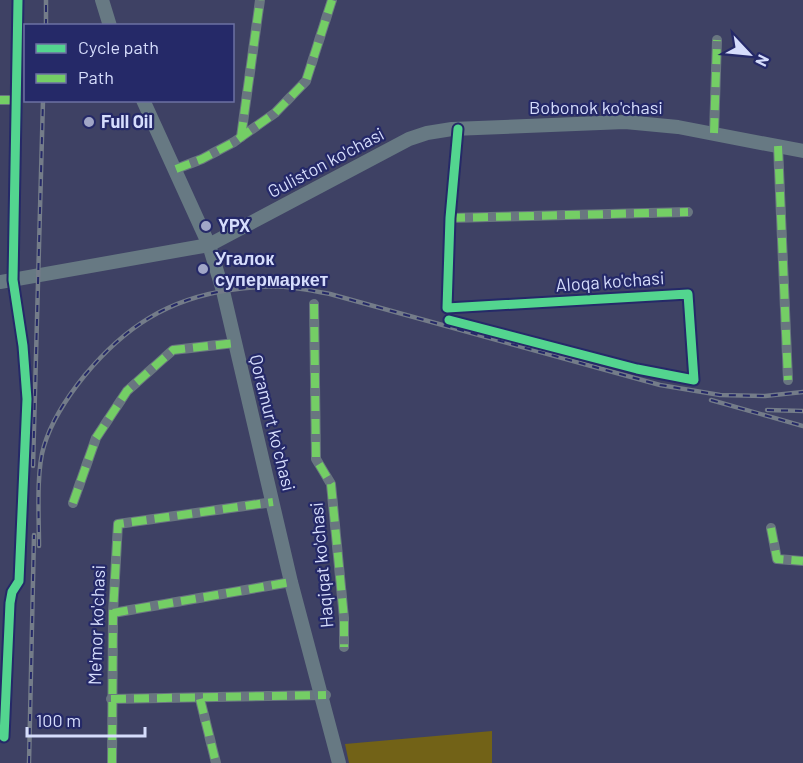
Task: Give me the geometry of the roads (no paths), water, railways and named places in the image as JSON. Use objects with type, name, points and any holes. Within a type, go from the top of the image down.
[{"type":"main road","points":[[102,0],[109,24]]},
{"type":"main road","points":[[106,0],[114,24]]},
{"type":"main road","name":"Qoramurt koʻchasi","points":[[144,102],[179,169]]},
{"type":"main road","name":"Qoramurt koʻchasi","points":[[149,102],[212,244],[242,340],[339,763]]},
{"type":"main road","name":"Bobonok ko'chasi","points":[[458,129],[625,122],[661,124],[803,151]]},
{"type":"main road","name":"Guliston ko'chasi","points":[[7,281],[212,244],[409,139],[427,133],[458,129]]},
{"type":"main road","name":"Qoramurt koʻchasi","points":[[212,244],[291,582],[344,763]]},
{"type":"street","points":[[4,737],[5,603],[19,581],[27,399],[23,346],[7,281],[16,100],[18,0]]},
{"type":"street","points":[[241,137],[260,0]]},
{"type":"street","points":[[179,169],[241,137],[275,113],[306,81],[332,0]]},
{"type":"street","points":[[714,133],[717,40]]},
{"type":"street","points":[[0,100],[16,100]]},
{"type":"street","points":[[458,129],[450,218],[688,212]]},
{"type":"street","points":[[778,146],[788,380]]},
{"type":"street","name":"Aloqa ko'chasi","points":[[448,320],[637,369],[694,380],[688,294],[447,308],[450,218]]},
{"type":"street","name":"Haqiqat ko'chasi","points":[[314,304],[316,459],[331,484],[345,618],[344,647]]},
{"type":"street","points":[[73,503],[96,438],[127,391],[173,350],[235,344]]},
{"type":"street","name":"Me'mor ko'chasi","points":[[112,763],[113,613],[118,524],[273,502]]},
{"type":"street","points":[[771,528],[777,559],[803,561]]},
{"type":"street","points":[[113,613],[291,582]]},
{"type":"street","points":[[111,699],[324,695]]},
{"type":"street","points":[[200,699],[216,763]]},
{"type":"railway","points":[[46,0],[46,24]]},
{"type":"railway","points":[[33,466],[43,102]]},
{"type":"railway","points":[[39,546],[38,495],[41,456],[51,426],[67,400],[100,358],[132,329],[167,308],[208,294],[262,287],[308,290],[330,294],[660,385],[720,395],[765,396],[803,392]]},
{"type":"railway","points":[[711,400],[803,426]]},
{"type":"railway","points":[[767,410],[803,411]]},
{"type":"railway","points":[[29,763],[34,535]]},
{"type":"place","name":"Full Oil","points":[[89,122]]},
{"type":"place","name":"YPX","points":[[206,226]]},
{"type":"place","name":"Угалок супермаркет","points":[[203,269]]}]
